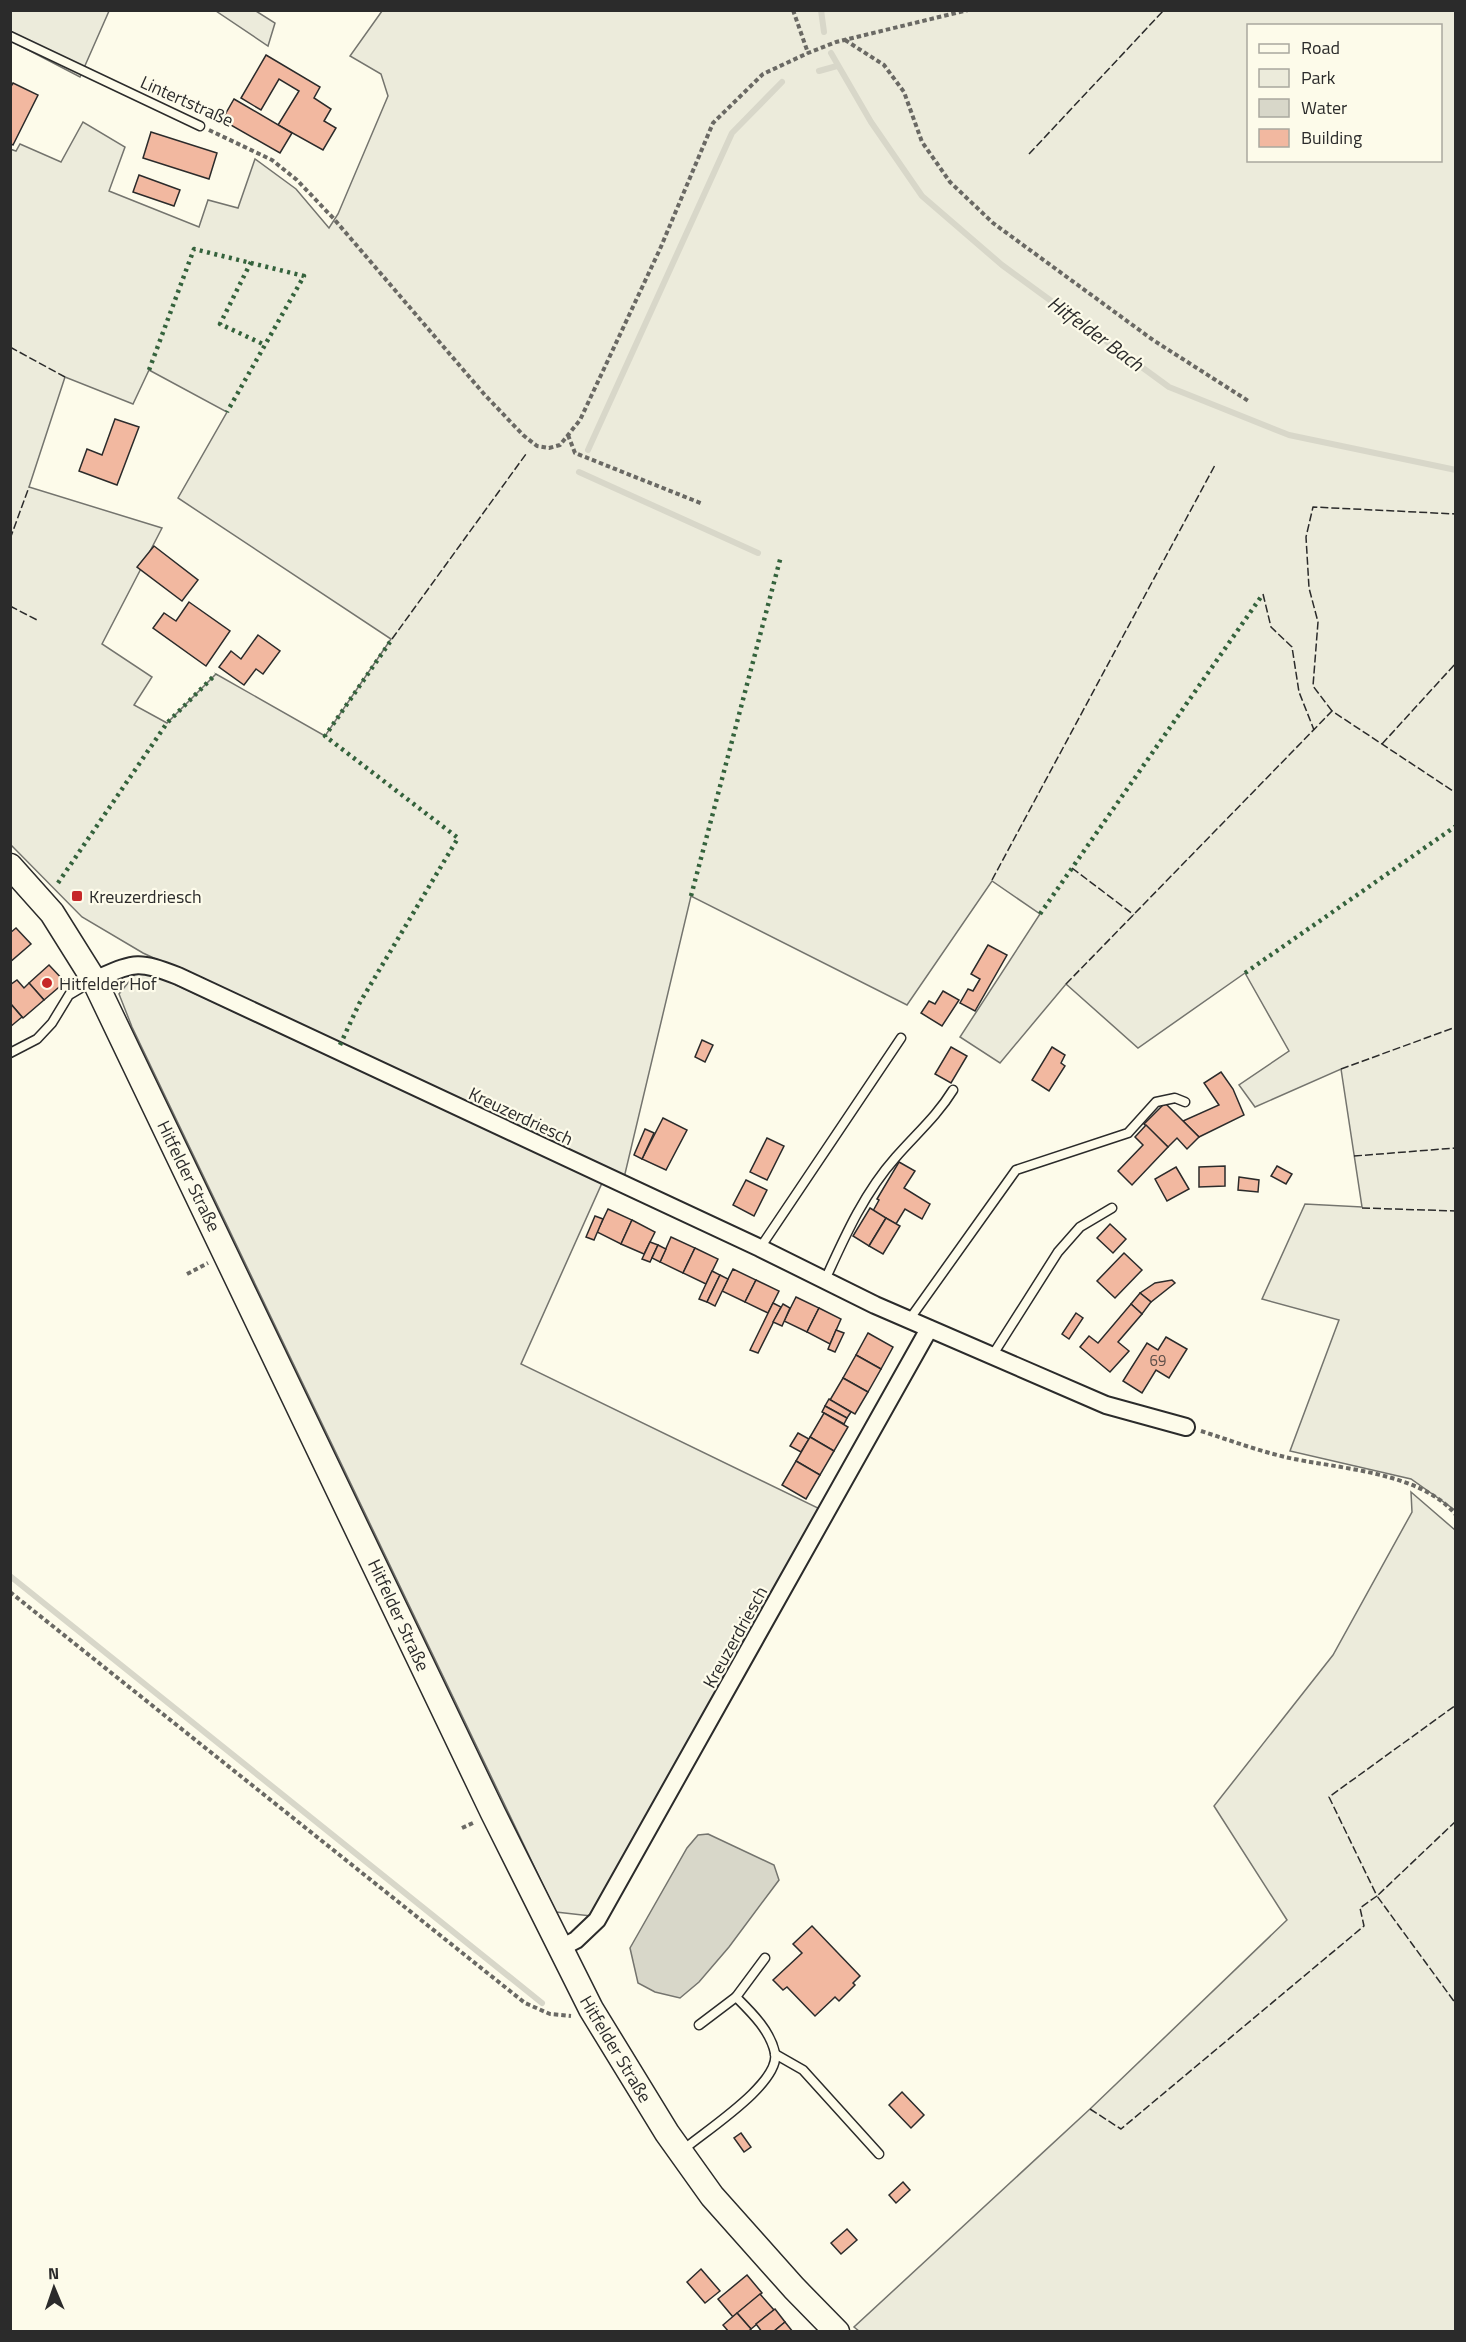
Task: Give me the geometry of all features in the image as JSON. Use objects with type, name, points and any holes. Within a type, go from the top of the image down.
[{"type":"main road","name":"Hitfelder Straße","points":[[10,866],[52,913],[94,980],[559,1949],[628,2073],[680,2152],[727,2213],[794,2288],[837,2331]]},
{"type":"street","name":"Kreuzerdriesch","points":[[94,980],[126,966],[146,963],[178,976],[929,1329],[1106,1405],[1186,1426]]},
{"type":"street","name":"Kreuzerdriesch","points":[[559,1949],[576,1940],[597,1920],[687,1764],[929,1329]]},
{"type":"lane","name":"Lintertstraße","points":[[10,36],[200,126]]},
{"type":"lane","points":[[10,1053],[37,1039],[52,1023],[69,995],[94,980]]},
{"type":"lane","points":[[760,1248],[901,1038]]},
{"type":"lane","points":[[825,1280],[856,1211],[897,1156],[942,1108],[953,1090]]},
{"type":"lane","points":[[909,1320],[1016,1170],[1128,1133],[1156,1102],[1175,1098],[1185,1102]]},
{"type":"lane","points":[[993,1356],[1058,1252],[1080,1227],[1112,1208]]},
{"type":"lane","points":[[699,2025],[736,1996],[765,1958]]},
{"type":"lane","points":[[736,1996],[758,2020],[776,2054],[803,2070],[879,2154]]},
{"type":"lane","points":[[680,2152],[764,2085],[774,2068],[776,2054]]},
{"type":"path","points":[[793,10],[808,53]]},
{"type":"path","points":[[703,504],[575,453],[568,435],[580,420],[607,364],[660,249],[713,123],[764,74],[808,53],[844,39],[968,10]]},
{"type":"path","points":[[844,39],[884,65],[904,92],[922,142],[950,182],[993,223],[1153,340],[1250,402]]},
{"type":"path","name":"Lintertstraße","points":[[200,126],[236,142],[286,170],[334,219],[484,394],[523,435],[537,446],[549,448],[560,445],[568,435]]},
{"type":"path","points":[[1186,1426],[1284,1456],[1410,1484],[1444,1501],[1455,1515]]},
{"type":"path","points":[[10,1592],[525,2003],[550,2014],[576,2016]]},
{"type":"green space","points":[[10,11],[109,11],[80,77],[11,41]]},
{"type":"green space","points":[[216,11],[256,11],[275,23],[268,46]]},
{"type":"green space","points":[[382,11],[1455,11],[1455,1510],[1411,1479],[1290,1451],[1339,1320],[1262,1299],[1305,1204],[1362,1207],[1341,1069],[1255,1107],[1239,1085],[1289,1051],[1245,973],[1138,1048],[1066,984],[1000,1063],[960,1037],[1040,914],[992,881],[907,1005],[691,896],[624,1178],[143,953],[82,917],[11,845],[10,149],[16,151],[20,144],[61,162],[83,122],[125,147],[109,191],[199,227],[208,200],[238,208],[255,159],[296,189],[329,228],[338,214],[388,96],[381,74],[350,56]],"holes":[[[149,370],[227,412],[178,498],[391,639],[325,736],[216,674],[167,723],[134,705],[152,677],[102,644],[162,528],[29,487],[65,377],[133,404]]]},
{"type":"green space","points":[[136,973],[155,975],[602,1183],[521,1364],[820,1509],[591,1916],[556,1912],[132,1027],[119,994]]},
{"type":"green space","points":[[1411,1492],[1455,1530],[1455,2331],[859,2331],[854,2327],[1090,2109],[1287,1920],[1214,1806],[1333,1655],[1412,1512]]},
{"type":"water","points":[[708,1834],[774,1865],[779,1880],[729,1947],[699,1982],[680,1998],[655,1992],[638,1983],[630,1948],[687,1848],[698,1835]]},
{"type":"building","points":[[266,55],[320,87],[314,98],[331,109],[324,121],[336,128],[323,150],[278,125],[299,91],[279,79],[261,110],[241,98]]},
{"type":"building","points":[[13,83],[38,95],[13,145],[10,143],[10,88]]},
{"type":"building","points":[[234,99],[292,133],[280,153],[222,120]]},
{"type":"building","points":[[151,132],[217,153],[209,179],[143,158]]},
{"type":"building","points":[[139,175],[180,190],[174,206],[133,192]]},
{"type":"building","points":[[115,419],[139,427],[117,485],[79,471],[87,449],[102,455]]},
{"type":"building","points":[[154,546],[198,580],[182,601],[137,567]]},
{"type":"building","points":[[189,602],[230,631],[206,666],[153,628],[164,613],[176,621]]},
{"type":"building","points":[[258,635],[280,651],[263,674],[256,669],[244,685],[219,667],[231,651],[241,659]]},
{"type":"building","points":[[16,928],[31,944],[10,962],[10,933]]},
{"type":"building","points":[[988,945],[1007,955],[975,1011],[960,1003],[968,989],[973,991],[980,979],[971,974]]},
{"type":"building","name":"Hitfelder Hof","points":[[49,965],[65,982],[44,1000],[29,983]]},
{"type":"building","points":[[17,980],[24,988],[29,983],[44,1000],[23,1018],[10,1003],[10,985]]},
{"type":"building","points":[[943,991],[959,1000],[942,1026],[921,1013],[929,1001],[935,1004]]},
{"type":"building","points":[[10,1003],[22,1017],[10,1027]]},
{"type":"building","points":[[702,1040],[713,1045],[705,1062],[695,1057]]},
{"type":"building","points":[[951,1047],[967,1056],[951,1083],[935,1074]]},
{"type":"building","points":[[1052,1047],[1065,1055],[1061,1063],[1065,1066],[1049,1091],[1032,1080]]},
{"type":"building","points":[[1221,1072],[1233,1089],[1244,1115],[1199,1137],[1183,1121],[1219,1105],[1204,1083]]},
{"type":"building","points":[[1165,1103],[1199,1137],[1187,1149],[1177,1138],[1168,1147],[1144,1124]]},
{"type":"building","points":[[663,1118],[687,1130],[666,1170],[642,1159]]},
{"type":"building","points":[[1146,1125],[1168,1147],[1132,1185],[1118,1171],[1143,1145],[1135,1137]]},
{"type":"building","points":[[645,1129],[654,1133],[642,1159],[634,1155]]},
{"type":"building","points":[[767,1138],[784,1146],[767,1180],[750,1172]]},
{"type":"building","points":[[899,1162],[915,1171],[904,1188],[930,1204],[922,1219],[905,1209],[896,1224],[873,1211],[879,1200],[877,1199]]},
{"type":"building","points":[[1225,1166],[1225,1186],[1199,1187],[1199,1167]]},
{"type":"building","points":[[1277,1166],[1292,1174],[1286,1184],[1271,1176]]},
{"type":"building","points":[[1176,1167],[1189,1189],[1167,1201],[1155,1179]]},
{"type":"building","points":[[1239,1177],[1259,1180],[1258,1192],[1238,1190]]},
{"type":"building","points":[[746,1180],[767,1190],[754,1216],[733,1205]]},
{"type":"building","points":[[870,1208],[886,1218],[869,1246],[853,1236]]},
{"type":"building","points":[[608,1209],[632,1220],[621,1244],[597,1232]]},
{"type":"building","points":[[595,1216],[603,1219],[594,1240],[586,1237]]},
{"type":"building","points":[[886,1218],[900,1226],[883,1254],[869,1246]]},
{"type":"building","points":[[632,1220],[655,1232],[644,1254],[621,1244]]},
{"type":"building","points":[[1110,1224],[1126,1239],[1113,1253],[1097,1238]]},
{"type":"building","points":[[671,1237],[695,1248],[683,1273],[660,1262]]},
{"type":"building","points":[[650,1242],[658,1245],[650,1262],[642,1259]]},
{"type":"building","points":[[658,1245],[666,1249],[660,1262],[652,1258]]},
{"type":"building","points":[[695,1248],[718,1259],[706,1284],[683,1273]]},
{"type":"building","points":[[1124,1253],[1142,1270],[1115,1298],[1097,1281]]},
{"type":"building","points":[[733,1269],[756,1280],[745,1302],[722,1291]]},
{"type":"building","points":[[712,1271],[720,1275],[707,1302],[699,1299]]},
{"type":"building","points":[[720,1275],[728,1279],[715,1306],[707,1302]]},
{"type":"building","points":[[756,1280],[779,1291],[768,1313],[745,1302]]},
{"type":"building","points":[[1172,1280],[1175,1283],[1151,1302],[1140,1293],[1155,1283]]},
{"type":"building","points":[[1140,1293],[1151,1302],[1142,1314],[1131,1304]]},
{"type":"building","points":[[796,1297],[819,1308],[807,1332],[784,1321]]},
{"type":"building","points":[[773,1303],[781,1307],[758,1353],[750,1350]]},
{"type":"building","points":[[783,1304],[790,1308],[782,1326],[773,1322]]},
{"type":"building","points":[[1131,1304],[1142,1314],[1118,1342],[1129,1351],[1110,1372],[1080,1347],[1089,1336],[1098,1343]]},
{"type":"building","points":[[819,1308],[841,1319],[830,1344],[807,1332]]},
{"type":"building","points":[[1076,1313],[1083,1318],[1069,1339],[1062,1334]]},
{"type":"building","points":[[836,1330],[844,1333],[835,1352],[828,1349]]},
{"type":"building","points":[[868,1333],[893,1347],[881,1369],[856,1355]]},
{"type":"building","points":[[1166,1337],[1187,1349],[1169,1378],[1156,1370],[1142,1393],[1123,1381],[1147,1343],[1158,1350]]},
{"type":"building","points":[[856,1355],[881,1369],[868,1392],[843,1378]]},
{"type":"building","points":[[843,1378],[868,1392],[855,1414],[830,1400]]},
{"type":"building","points":[[829,1399],[851,1412],[847,1418],[825,1406]]},
{"type":"building","points":[[825,1406],[847,1418],[844,1424],[822,1412]]},
{"type":"building","points":[[824,1413],[848,1427],[834,1451],[810,1437]]},
{"type":"building","points":[[798,1433],[809,1439],[801,1452],[790,1446]]},
{"type":"building","points":[[810,1437],[834,1451],[820,1475],[796,1461]]},
{"type":"building","points":[[796,1461],[820,1475],[806,1499],[782,1485]]},
{"type":"building","points":[[812,1926],[860,1976],[853,1983],[855,1985],[839,2001],[835,1997],[815,2016],[787,1987],[783,1990],[773,1980],[802,1953],[793,1944]]},
{"type":"building","points":[[902,2092],[924,2115],[911,2128],[889,2105]]},
{"type":"building","points":[[741,2133],[751,2147],[744,2152],[734,2138]]},
{"type":"building","points":[[903,2182],[910,2190],[896,2203],[889,2195]]},
{"type":"building","points":[[847,2229],[857,2240],[841,2254],[831,2243]]},
{"type":"building","points":[[701,2269],[720,2291],[705,2303],[687,2282]]},
{"type":"building","points":[[747,2275],[762,2293],[733,2317],[718,2299]]},
{"type":"building","points":[[760,2294],[774,2310],[751,2329],[737,2313]]},
{"type":"building","points":[[775,2309],[785,2322],[773,2332],[762,2332],[756,2324]]},
{"type":"building","points":[[737,2313],[751,2329],[748,2332],[729,2332],[723,2325]]},
{"type":"building","points":[[785,2322],[793,2332],[773,2332]]},
{"type":"waterway","name":"Hitfelder Bach","points":[[821,10],[824,32]]},
{"type":"waterway","name":"Hitfelder Bach","points":[[831,53],[871,122],[922,196],[1002,265],[1169,387],[1289,435],[1456,470]]},
{"type":"waterway","points":[[819,71],[837,66]]},
{"type":"waterway","points":[[588,450],[732,133],[782,82]]},
{"type":"waterway","points":[[579,472],[758,553]]},
{"type":"waterway","points":[[10,1576],[542,2003]]},
{"type":"hedge","points":[[149,370],[194,249],[304,276],[227,412]]},
{"type":"hedge","points":[[251,262],[220,324],[265,345]]},
{"type":"hedge","points":[[691,896],[781,556]]},
{"type":"hedge","points":[[1040,914],[1263,594]]},
{"type":"hedge","points":[[340,1045],[359,1004],[458,838],[325,736],[392,639]]},
{"type":"hedge","points":[[58,883],[167,723],[216,674]]},
{"type":"hedge","points":[[1245,973],[1456,826]]},
{"type":"fence","points":[[1029,154],[1164,10]]},
{"type":"fence","points":[[10,347],[65,377]]},
{"type":"fence","points":[[392,639],[526,454]]},
{"type":"fence","points":[[992,880],[1215,465]]},
{"type":"fence","points":[[10,539],[29,487]]},
{"type":"fence","points":[[1332,711],[1313,686],[1318,622],[1309,588],[1306,537],[1313,507],[1456,514]]},
{"type":"fence","points":[[1263,594],[1271,627],[1292,647],[1299,692],[1314,730]]},
{"type":"fence","points":[[10,606],[39,621]]},
{"type":"fence","points":[[1382,744],[1456,663]]},
{"type":"fence","points":[[1066,984],[1332,711],[1456,793]]},
{"type":"fence","points":[[1072,868],[1134,915]]},
{"type":"fence","points":[[1341,1069],[1456,1027]]},
{"type":"fence","points":[[1354,1156],[1456,1148]]},
{"type":"fence","points":[[1362,1208],[1456,1211]]},
{"type":"fence","points":[[1090,2109],[1121,2129],[1364,1926],[1360,1908],[1377,1896],[1329,1797],[1456,1705]]},
{"type":"fence","points":[[1456,1821],[1377,1896],[1456,2004]]},
{"type":"place","name":"Kreuzerdriesch","points":[[77,896]]},
{"type":"place","name":"Hitfelder Hof","points":[[47,983]]}]
